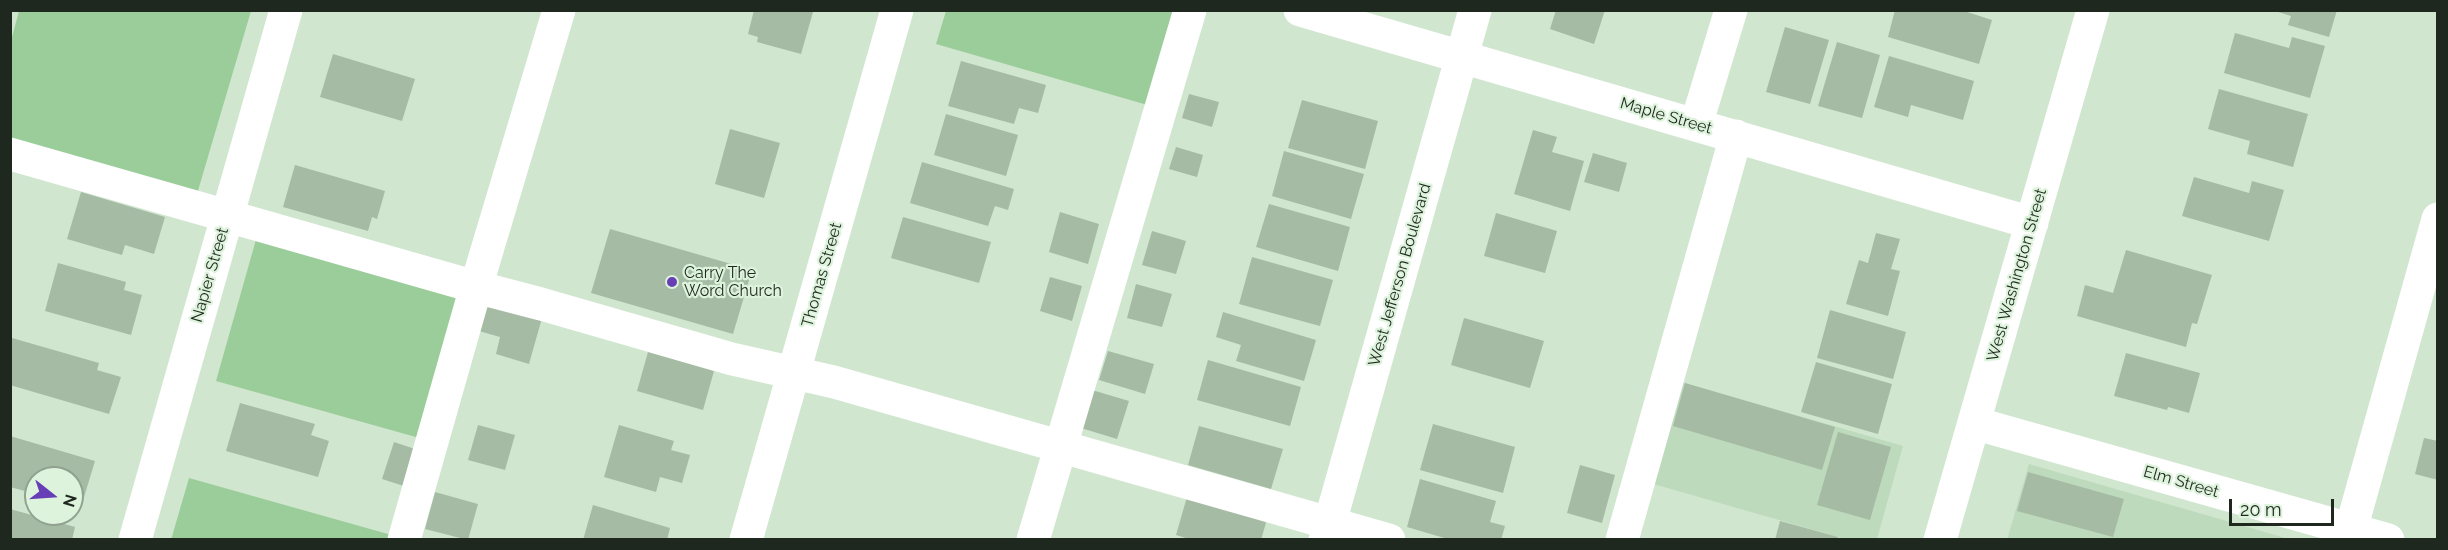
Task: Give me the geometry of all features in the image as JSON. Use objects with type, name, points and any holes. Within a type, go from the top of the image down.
[{"type":"street","name":"Napier Street","points":[[135,540],[286,10]]},
{"type":"street","points":[[404,540],[476,287],[559,10]]},
{"type":"street","name":"Thomas Street","points":[[746,540],[897,10]]},
{"type":"street","points":[[1033,540],[1190,10]]},
{"type":"street","name":"Maple Street","points":[[1300,10],[2032,224]]},
{"type":"street","name":"West Jefferson Boulevard","points":[[1327,531],[1475,10]]},
{"type":"street","points":[[1696,125],[1731,10]]},
{"type":"street","name":"West Washington Street","points":[[1940,540],[2093,10]]},
{"type":"street","points":[[1622,540],[1736,136]]},
{"type":"street","points":[[10,154],[476,287],[794,375],[834,382],[1060,445],[1327,531],[1389,540]]},
{"type":"street","points":[[2349,535],[2438,219]]},
{"type":"street","name":"Elm Street","points":[[1974,423],[2349,535],[2388,540]]},
{"type":"shaded area","points":[[1678,381],[1903,446],[1877,539],[1845,539],[1650,483]]},
{"type":"shaded area","points":[[2029,464],[2289,539],[2007,540]]},
{"type":"green space","points":[[19,11],[251,11],[197,194],[11,140],[11,41]]},
{"type":"green space","points":[[946,11],[1179,11],[1151,106],[936,44]]},
{"type":"green space","points":[[257,236],[465,295],[423,439],[216,381]]},
{"type":"green space","points":[[189,478],[395,536],[394,540],[171,540]]},
{"type":"building","points":[[754,10],[813,12],[801,54],[757,42],[758,37],[748,34]]},
{"type":"building","points":[[1556,10],[1605,10],[1594,44],[1550,29]]},
{"type":"building","points":[[1895,10],[1961,10],[1992,20],[1979,64],[1888,37]]},
{"type":"building","points":[[2337,10],[2329,37],[2288,25],[2291,16],[2275,11]]},
{"type":"building","points":[[1785,27],[1829,40],[1810,104],[1766,92]]},
{"type":"building","points":[[2235,33],[2289,48],[2292,37],[2325,46],[2310,98],[2224,73]]},
{"type":"building","points":[[1837,42],[1880,55],[1862,118],[1818,106]]},
{"type":"building","points":[[333,54],[415,79],[402,121],[320,97]]},
{"type":"building","points":[[1889,56],[1974,81],[1963,120],[1911,105],[1908,117],[1874,107]]},
{"type":"building","points":[[961,61],[1046,85],[1038,113],[1019,108],[1014,124],[948,106]]},
{"type":"building","points":[[2219,89],[2308,114],[2293,167],[2247,154],[2250,141],[2208,129]]},
{"type":"building","points":[[1189,94],[1219,102],[1212,127],[1182,118]]},
{"type":"building","points":[[1302,100],[1378,121],[1365,169],[1288,148]]},
{"type":"building","points":[[946,114],[1018,135],[1006,176],[934,155]]},
{"type":"building","points":[[730,129],[780,143],[764,198],[715,184]]},
{"type":"building","points":[[1533,130],[1557,137],[1552,152],[1584,161],[1570,211],[1514,194]]},
{"type":"building","points":[[1176,147],[1203,155],[1197,177],[1169,169]]},
{"type":"building","points":[[1284,151],[1364,174],[1351,219],[1272,196]]},
{"type":"building","points":[[1593,153],[1627,163],[1619,192],[1584,182]]},
{"type":"building","points":[[922,162],[1014,189],[1008,210],[995,206],[988,226],[910,203]]},
{"type":"building","points":[[295,165],[385,191],[377,219],[372,217],[368,231],[283,207]]},
{"type":"building","points":[[2194,177],[2249,193],[2252,181],[2284,190],[2269,241],[2182,216]]},
{"type":"building","points":[[81,192],[165,217],[154,254],[125,245],[122,255],[67,239]]},
{"type":"building","points":[[1269,204],[1350,227],[1338,271],[1256,247]]},
{"type":"building","points":[[1060,212],[1099,224],[1088,264],[1049,252]]},
{"type":"building","points":[[1496,213],[1557,231],[1545,273],[1484,256]]},
{"type":"building","points":[[903,217],[991,242],[979,283],[891,258]]},
{"type":"building","name":"Carry The Word Church","points":[[610,229],[752,270],[733,334],[591,293]]},
{"type":"building","points":[[1152,231],[1186,241],[1176,274],[1142,265]]},
{"type":"building","points":[[1876,233],[1900,239],[1891,269],[1900,271],[1888,316],[1846,304],[1859,260],[1868,263]]},
{"type":"building","points":[[2126,250],[2212,275],[2197,324],[2192,323],[2186,347],[2077,316],[2085,285],[2113,293]]},
{"type":"building","points":[[1252,257],[1333,280],[1320,326],[1239,304]]},
{"type":"building","points":[[58,263],[126,282],[124,290],[142,295],[131,335],[45,311]]},
{"type":"building","points":[[1050,277],[1082,286],[1072,321],[1040,311]]},
{"type":"building","points":[[1136,284],[1172,294],[1162,327],[1127,318]]},
{"type":"building","points":[[488,302],[542,318],[529,364],[496,354],[500,337],[479,331]]},
{"type":"building","points":[[1830,310],[1906,332],[1893,379],[1817,358]]},
{"type":"building","points":[[1223,312],[1316,340],[1304,381],[1236,361],[1241,345],[1216,337]]},
{"type":"building","points":[[1464,318],[1544,341],[1530,388],[1451,365]]},
{"type":"building","points":[[12,338],[99,363],[97,370],[121,377],[109,414],[10,385]]},
{"type":"building","points":[[1108,351],[1154,364],[1145,394],[1099,380]]},
{"type":"building","points":[[648,352],[714,371],[703,410],[637,391]]},
{"type":"building","points":[[2126,353],[2200,373],[2189,413],[2168,407],[2167,410],[2114,396]]},
{"type":"building","points":[[1208,360],[1301,387],[1290,426],[1197,400]]},
{"type":"building","points":[[1816,362],[1892,384],[1878,434],[1801,412]]},
{"type":"building","points":[[1685,383],[1835,427],[1822,470],[1673,426]]},
{"type":"building","points":[[1092,390],[1129,401],[1117,439],[1081,428]]},
{"type":"building","points":[[240,403],[315,424],[311,435],[329,441],[318,477],[226,451]]},
{"type":"building","points":[[1433,424],[1515,447],[1503,493],[1420,470]]},
{"type":"building","points":[[478,425],[515,435],[505,470],[468,460]]},
{"type":"building","points":[[619,425],[674,441],[671,450],[690,455],[682,483],[660,477],[656,492],[604,477]]},
{"type":"building","points":[[1199,426],[1283,449],[1271,489],[1188,465]]},
{"type":"building","points":[[1838,432],[1891,447],[1870,520],[1817,505]]},
{"type":"building","points":[[10,436],[95,461],[84,497],[84,466],[24,466],[24,491],[10,487]]},
{"type":"building","points":[[2424,438],[2438,441],[2438,480],[2415,474]]},
{"type":"building","points":[[394,442],[421,451],[410,488],[382,479]]},
{"type":"building","points":[[1580,465],[1615,475],[1602,523],[1567,513]]},
{"type":"building","points":[[2028,472],[2124,499],[2113,537],[2017,511]]},
{"type":"building","points":[[1420,479],[1496,501],[1490,522],[1505,526],[1501,540],[1451,540],[1407,527]]},
{"type":"building","points":[[1189,490],[1269,512],[1261,540],[1192,540],[1176,535]]},
{"type":"building","points":[[435,492],[478,504],[468,540],[425,529]]},
{"type":"building","points":[[593,505],[670,528],[667,540],[583,540]]},
{"type":"building","points":[[10,509],[24,513],[24,526],[75,527],[72,540],[10,540]]},
{"type":"building","points":[[1780,521],[1838,537],[1838,540],[1775,540]]},
{"type":"place","name":"Carry The Word Church","points":[[672,282]]}]
